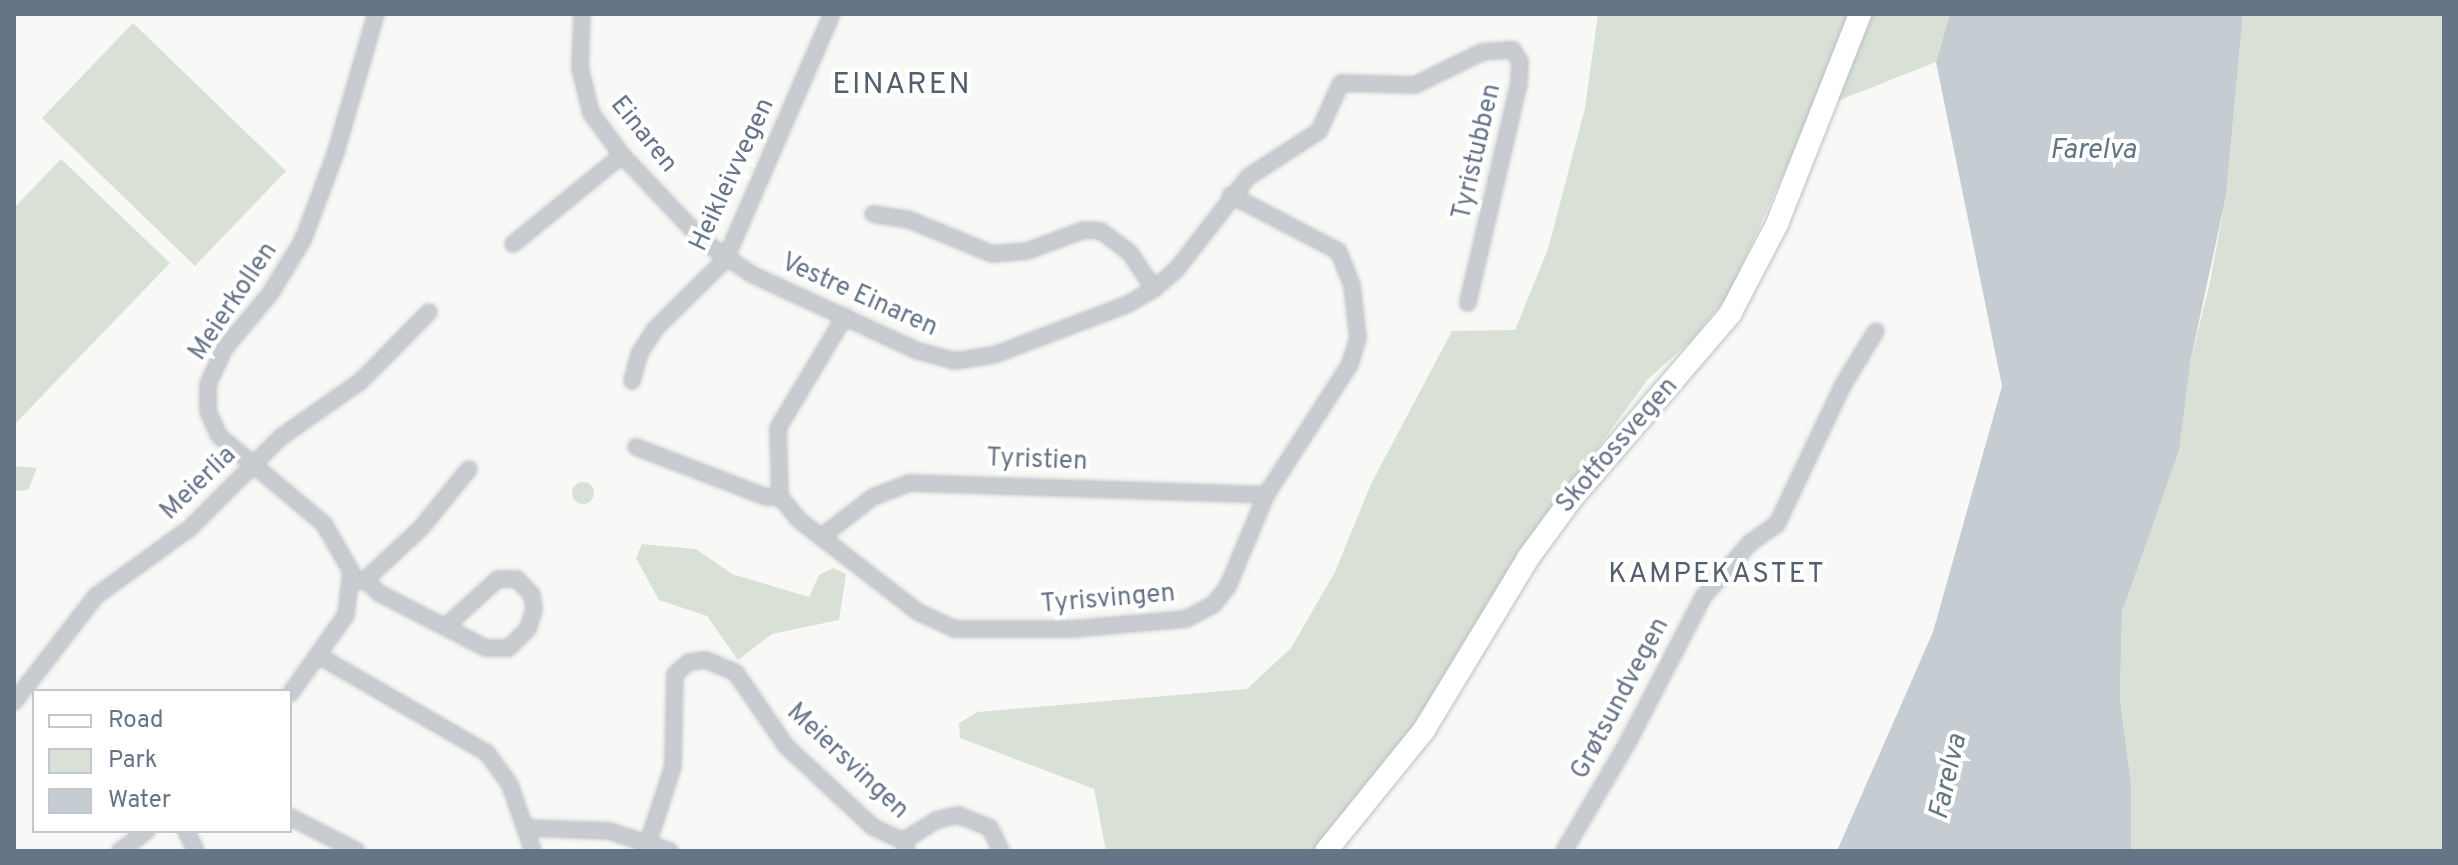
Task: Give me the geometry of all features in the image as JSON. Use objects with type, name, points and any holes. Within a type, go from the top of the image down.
[{"type":"main road","name":"Skotfossvegen","points":[[1326,851],[1424,730],[1564,508],[1730,314],[1777,224],[1860,14]]},
{"type":"street","name":"Meierkollen","points":[[359,582],[324,524],[253,466],[212,424],[208,384],[224,349],[270,294],[303,240],[335,155],[376,14]]},
{"type":"street","name":"Einaren","points":[[582,14],[585,98],[622,155],[725,260]]},
{"type":"street","name":"Heikleivvegen","points":[[632,381],[639,354],[655,329],[725,260],[832,14]]},
{"type":"street","name":"Tyristubben","points":[[1341,83],[1403,87],[1429,82],[1482,52],[1505,48],[1519,55],[1519,83],[1468,303]]},
{"type":"street","name":"Vestre Einaren","points":[[725,260],[932,356],[965,361],[1113,311],[1154,289],[1194,249],[1231,195],[1248,177],[1319,131],[1341,83]]},
{"type":"street","points":[[513,244],[622,155]]},
{"type":"street","name":"Tyrisvingen","points":[[780,497],[821,537],[918,612],[955,629],[1161,623],[1198,614],[1222,596],[1266,495],[1350,364],[1357,324],[1352,285],[1338,251],[1231,195]]},
{"type":"street","points":[[873,214],[910,220],[992,254],[1027,251],[1084,230],[1101,231],[1130,253],[1154,289]]},
{"type":"street","name":"Meierlia","points":[[14,702],[86,605],[190,528],[299,422],[367,375],[429,312]]},
{"type":"street","points":[[636,447],[766,497],[780,497],[778,428],[845,316]]},
{"type":"street","name":"Grøtsundvegen","points":[[1564,851],[1703,597],[1750,543],[1777,524],[1843,385],[1876,331]]},
{"type":"street","points":[[292,691],[346,615],[359,582],[421,528],[469,469]]},
{"type":"street","name":"Tyristien","points":[[821,537],[873,497],[909,483],[1266,495]]},
{"type":"street","points":[[359,582],[379,593],[445,627],[486,648],[508,648],[528,629],[532,595],[517,579],[498,579],[445,627]]},
{"type":"street","points":[[319,656],[475,743],[504,775],[533,851]]},
{"type":"street","name":"Meiersvingen","points":[[649,840],[673,766],[675,674],[689,662],[706,660],[736,673],[786,746],[873,827],[905,846],[936,820],[958,815],[990,828],[1001,851]]},
{"type":"street","points":[[292,818],[357,851]]},
{"type":"street","points":[[526,828],[595,829],[649,840],[670,851]]},
{"type":"street","points":[[120,851],[144,833]]},
{"type":"street","points":[[187,833],[196,851]]},
{"type":"green space","points":[[1598,14],[1950,14],[1936,62],[1812,111],[1728,296],[1690,342],[1648,379],[1572,483],[1413,731],[1314,851],[1106,851],[1094,789],[960,738],[959,723],[978,712],[1247,689],[1291,648],[1335,572],[1371,484],[1452,331],[1515,330],[1548,249],[1585,108]]},
{"type":"green space","points":[[2243,14],[2444,14],[2444,851],[2131,851],[2131,783],[2120,699],[2122,612],[2148,533],[2210,282],[2226,196]]},
{"type":"green space","points":[[133,23],[286,171],[195,266],[42,118]]},
{"type":"green space","points":[[61,159],[170,263],[14,425],[14,208]]},
{"type":"green space","points":[[14,466],[37,468],[28,490],[14,491]]},
{"type":"green space","points":[[583,482],[591,485],[594,493],[591,501],[583,504],[575,501],[572,493],[575,485]]},
{"type":"green space","points":[[642,544],[696,549],[732,574],[809,597],[819,575],[833,568],[846,574],[839,620],[772,634],[738,660],[707,616],[659,600],[636,558]]},
{"type":"water","name":"Farelva","points":[[1950,14],[2243,14],[2226,196],[2190,363],[2179,450],[2122,612],[2120,699],[2131,783],[2131,851],[1837,851],[1933,632],[2002,386],[1936,62]]},
{"type":"district","name":"EINAREN","points":[[902,86]]},
{"type":"district","name":"KAMPEKASTET","points":[[1717,575]]}]
